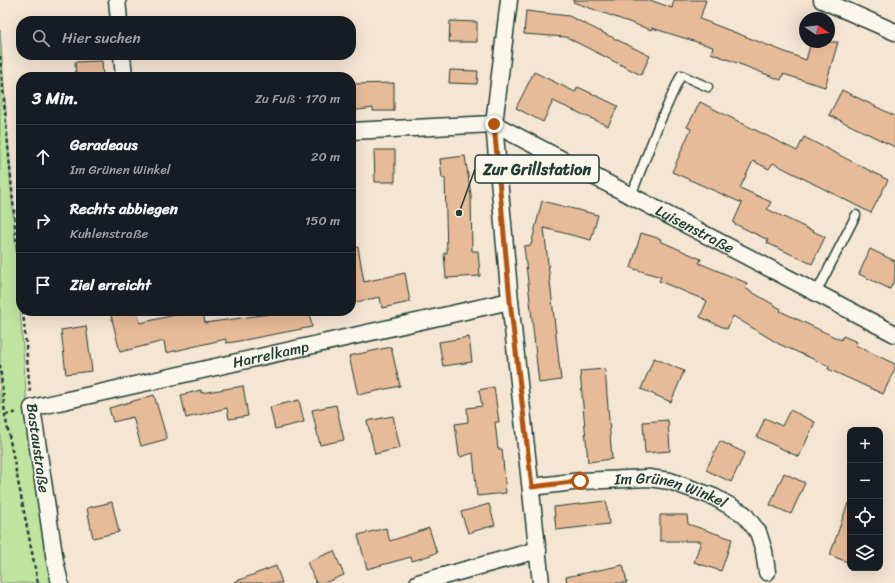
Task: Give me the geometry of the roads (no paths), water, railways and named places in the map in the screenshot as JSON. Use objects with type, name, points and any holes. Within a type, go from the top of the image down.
[{"type":"street","points":[[117,0],[119,16]]},
{"type":"street","points":[[509,0],[494,124],[510,301],[532,487],[541,583]]},
{"type":"street","points":[[822,0],[895,32]]},
{"type":"street","points":[[122,60],[124,72]]},
{"type":"street","points":[[356,131],[494,124]]},
{"type":"street","name":"Luisenstraße","points":[[494,124],[895,334]]},
{"type":"street","name":"Harrelkamp","points":[[32,408],[510,301]]},
{"type":"street","name":"Bastaustraße","points":[[32,408],[55,561],[60,583]]},
{"type":"street","name":"Im Grünen Winkel","points":[[532,487],[580,481],[649,478],[670,481],[684,486],[714,497],[744,514],[758,532],[764,551],[767,572]]},
{"type":"street","points":[[418,583],[538,550]]},
{"type":"lane","points":[[631,196],[658,126],[681,75],[708,87]]},
{"type":"lane","points":[[816,293],[856,215]]},
{"type":"place","name":"Zur Grillstation","points":[[459,213]]}]
